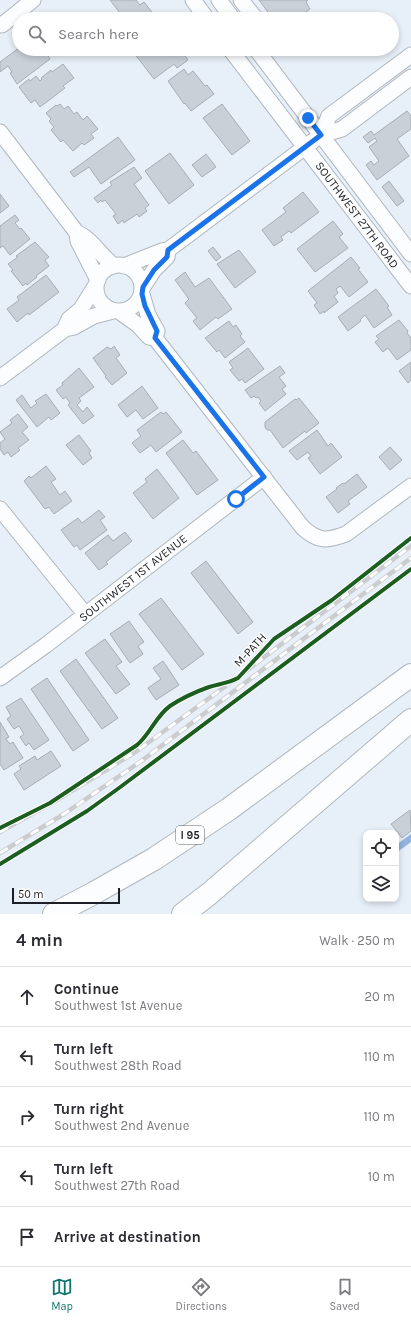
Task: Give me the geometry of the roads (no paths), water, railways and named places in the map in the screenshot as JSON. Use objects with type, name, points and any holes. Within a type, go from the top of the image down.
[{"type":"highway","name":"I 95","points":[[54,914],[154,859],[218,817],[411,675]]},
{"type":"highway","points":[[183,914],[209,894],[411,720]]},
{"type":"street","points":[[18,12],[33,0]]},
{"type":"street","points":[[193,0],[202,12]]},
{"type":"street","points":[[241,0],[250,12]]},
{"type":"street","points":[[221,1],[228,12]]},
{"type":"street","points":[[0,24],[2,25],[12,17]]},
{"type":"street","points":[[321,135],[329,116],[411,55]]},
{"type":"street","name":"SOUTHWEST 27TH ROAD","points":[[235,56],[411,286]]},
{"type":"street","name":"SOUTHWEST 27TH ROAD","points":[[261,56],[411,254]]},
{"type":"street","points":[[65,329],[69,319],[80,309],[104,271],[168,250],[305,146],[321,135],[342,129],[411,77]]},
{"type":"street","points":[[0,132],[77,233],[84,236],[105,260],[119,266],[130,268],[139,276],[148,315],[157,331],[155,338]]},
{"type":"street","points":[[77,233],[78,241],[97,283],[96,292],[102,304],[117,311],[138,325],[149,337],[155,338],[303,528],[312,536],[322,539],[334,538],[346,534],[411,486]]},
{"type":"street","points":[[0,378],[65,329],[74,327],[94,316],[128,310],[134,306],[139,301],[142,290],[154,270],[167,257],[168,250]]},
{"type":"street","name":"SOUTHWEST 1ST AVENUE","points":[[0,678],[264,477]]},
{"type":"street","points":[[0,508],[86,614]]},
{"type":"water","points":[[411,834],[411,842],[399,851],[399,843]]},
{"type":"railway","points":[[0,832],[57,800],[134,753],[234,680],[411,546]]},
{"type":"railway","points":[[0,853],[64,814],[140,762],[411,558]]}]
